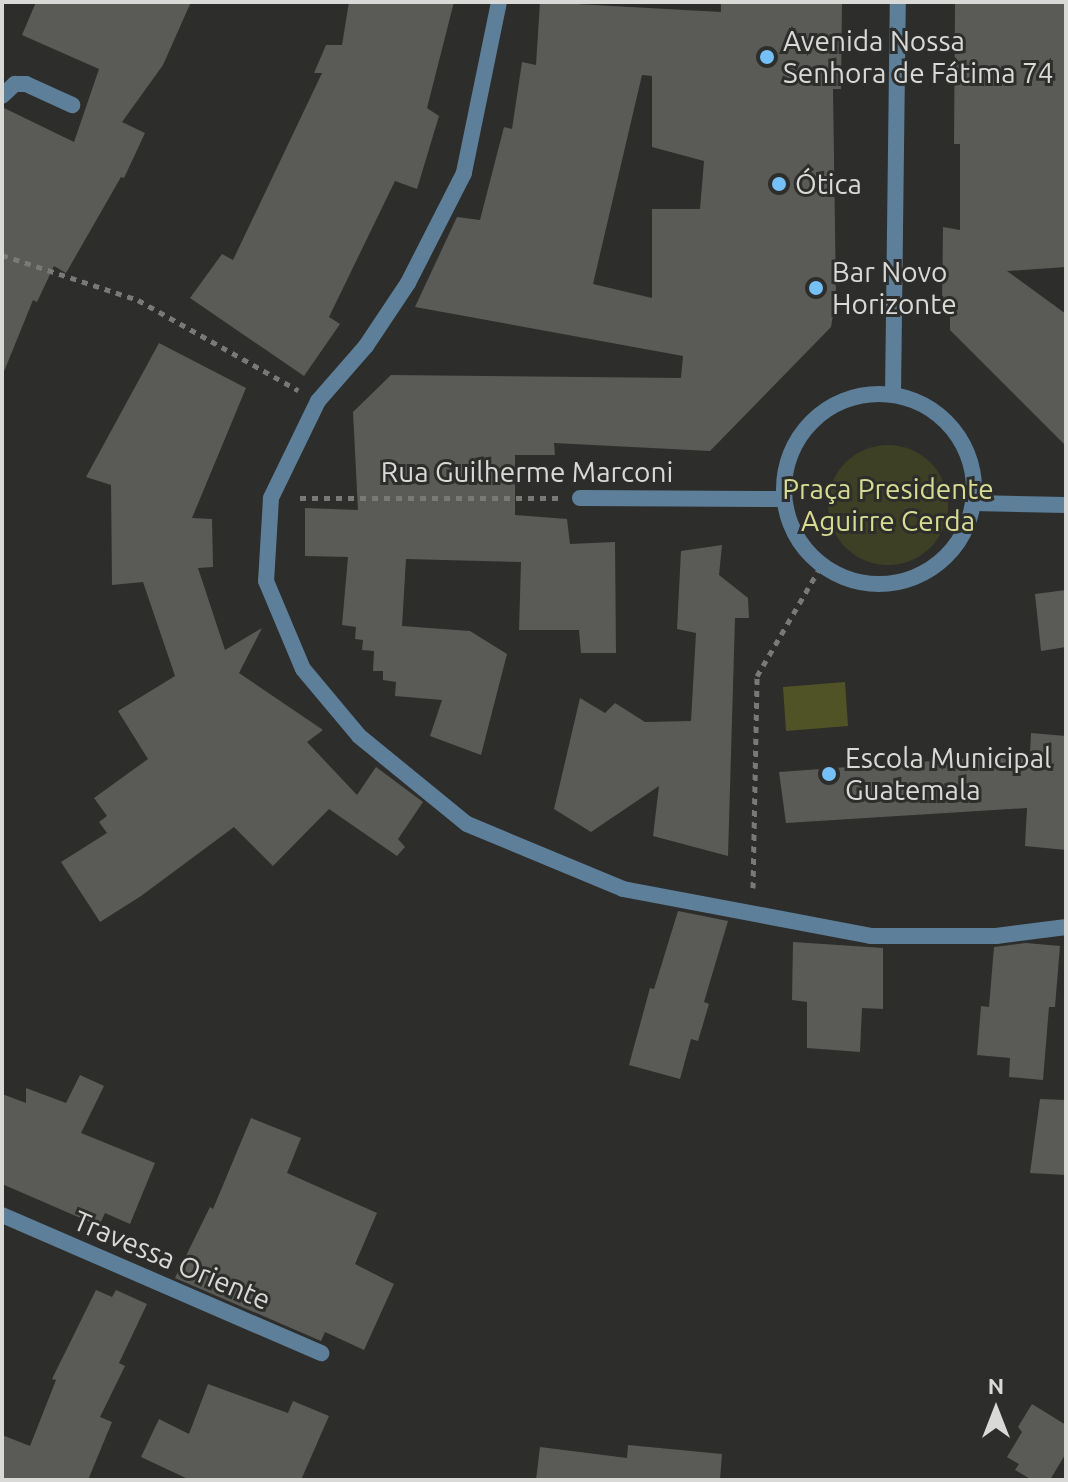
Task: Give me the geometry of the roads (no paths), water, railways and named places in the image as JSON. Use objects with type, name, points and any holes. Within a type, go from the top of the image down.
[{"type":"street","points":[[499,2],[464,173],[408,283],[366,346],[318,401],[271,498],[266,581],[303,669],[359,736],[467,824],[623,889],[871,936],[996,936],[1066,927]]},
{"type":"street","points":[[893,395],[898,2]]},
{"type":"street","points":[[2,96],[5,89],[15,84],[26,84],[72,105]]},
{"type":"street","points":[[860,395],[893,395],[919,402],[942,418],[960,438],[971,463],[974,503],[970,520],[957,546],[935,568],[907,581],[878,585],[848,580],[821,566],[801,545],[787,519],[784,499],[788,457],[805,428],[830,407],[860,395]]},
{"type":"street","name":"Rua Guilherme Marconi","points":[[580,498],[784,499]]},
{"type":"street","points":[[974,503],[1066,505]]},
{"type":"street","name":"Travessa Oriente","points":[[2,1215],[321,1353]]},
{"type":"place","name":"Avenida Nossa Senhora de Fátima 74","points":[[767,57]]},
{"type":"place","name":"Ótica","points":[[779,184]]},
{"type":"place","name":"Bar Novo Horizonte","points":[[816,288]]},
{"type":"place","name":"Escola Municipal Guatemala","points":[[829,774]]},
{"type":"park label","name":"Praça Presidente Aguirre Cerda","points":[[888,505]]}]
